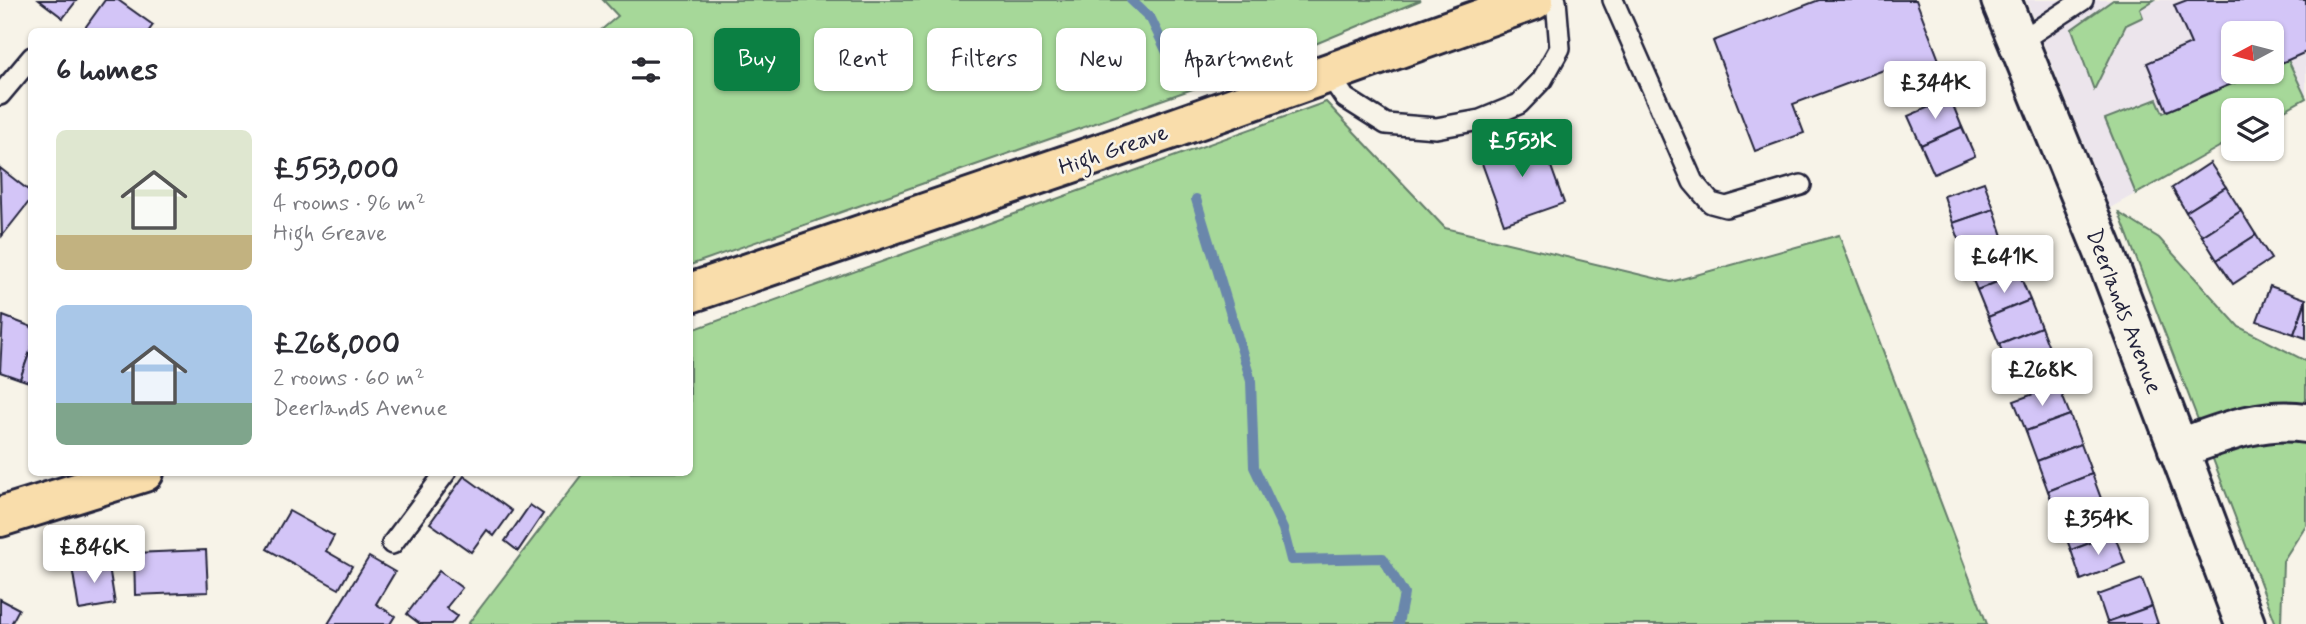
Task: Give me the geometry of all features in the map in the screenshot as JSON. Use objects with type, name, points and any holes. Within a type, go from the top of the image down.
[{"type":"main road","name":"High Greave","points":[[693,292],[1534,0]]},
{"type":"main road","points":[[0,517],[131,476]]},
{"type":"street","name":"Deerlands Avenue","points":[[2001,0],[2104,252],[2245,624]]},
{"type":"street","points":[[2178,449],[2240,427],[2283,419],[2306,423]]},
{"type":"lane","points":[[1328,73],[1345,98],[1386,124],[1436,128],[1480,120],[1519,104],[1542,80],[1560,48],[1556,0]]},
{"type":"lane","points":[[1613,0],[1693,182],[1711,203],[1726,207],[1801,186]]},
{"type":"lane","points":[[2019,42],[2083,0]]},
{"type":"lane","points":[[0,95],[28,62]]},
{"type":"lane","points":[[392,544],[443,476]]},
{"type":"shaded area","points":[[2026,0],[2306,0],[2306,98],[2284,110],[2284,98],[2221,98],[2221,146],[2110,208]]},
{"type":"green space","points":[[603,0],[1421,0],[1317,43],[1317,28],[1160,28],[1160,91],[1187,91],[693,264],[693,28],[604,28],[618,16]]},
{"type":"green space","points":[[2113,0],[2154,0],[2140,9],[2143,17],[2126,25],[2094,90],[2072,29]]},
{"type":"green space","points":[[2288,60],[2306,98],[2284,110],[2284,98],[2221,98],[2221,146],[2136,194],[2105,119],[2157,99],[2163,113],[2232,84],[2284,84],[2284,62]]},
{"type":"green space","points":[[1326,102],[1445,228],[1671,282],[1839,235],[1987,624],[468,624],[581,476],[693,476],[693,330]]},
{"type":"green space","points":[[2119,213],[2159,238],[2239,327],[2306,361],[2306,525],[2283,561],[2281,624],[2276,624]]},
{"type":"building","points":[[39,0],[77,0],[63,18]]},
{"type":"building","points":[[105,0],[118,0],[153,25],[151,28],[85,28]]},
{"type":"building","points":[[1819,0],[1916,0],[1947,81],[1901,99],[1889,68],[1793,104],[1804,133],[1755,151],[1713,41]]},
{"type":"building","points":[[2187,0],[2306,0],[2306,52],[2284,62],[2284,21],[2221,21],[2221,84],[2231,84],[2167,111],[2147,63],[2191,44],[2174,5]]},
{"type":"building","points":[[1950,98],[1962,127],[1921,145],[1908,116]]},
{"type":"building","points":[[1962,127],[1975,156],[1934,174],[1921,145]]},
{"type":"building","points":[[1539,133],[1564,203],[1504,224],[1479,155]]},
{"type":"building","points":[[2210,163],[2226,187],[2186,212],[2172,188]]},
{"type":"building","points":[[0,168],[28,190],[28,203],[2,236]]},
{"type":"building","points":[[1984,182],[1994,209],[1953,223],[1944,196]]},
{"type":"building","points":[[2226,187],[2241,211],[2202,236],[2186,212]]},
{"type":"building","points":[[1994,209],[2003,236],[1963,250],[1953,223]]},
{"type":"building","points":[[2241,211],[2256,235],[2217,260],[2202,236]]},
{"type":"building","points":[[2256,235],[2271,259],[2233,284],[2217,260]]},
{"type":"building","points":[[2007,247],[2019,273],[1977,290],[1966,264]]},
{"type":"building","points":[[2019,273],[2030,300],[1988,317],[1977,290]]},
{"type":"building","points":[[2270,286],[2306,299],[2294,334],[2257,321]]},
{"type":"building","points":[[2030,300],[2041,327],[1999,344],[1988,317]]},
{"type":"building","points":[[2306,301],[2306,338],[2294,334]]},
{"type":"building","points":[[3,316],[28,325],[28,357],[20,379],[0,372]]},
{"type":"building","points":[[2041,327],[2051,353],[2010,371],[1999,344]]},
{"type":"building","points":[[28,357],[28,382],[20,379]]},
{"type":"building","points":[[2058,385],[2070,415],[2026,431],[2014,401]]},
{"type":"building","points":[[2070,415],[2081,444],[2037,461],[2026,431]]},
{"type":"building","points":[[2081,444],[2092,474],[2048,491],[2037,461]]},
{"type":"building","points":[[2092,474],[2103,504],[2059,520],[2048,491]]},
{"type":"building","points":[[464,476],[512,511],[494,536],[487,530],[471,552],[430,523]]},
{"type":"building","points":[[2103,504],[2114,534],[2071,550],[2059,520]]},
{"type":"building","points":[[530,505],[543,514],[518,551],[505,541]]},
{"type":"building","points":[[289,511],[334,536],[326,551],[352,566],[339,589],[267,549]]},
{"type":"building","points":[[2114,534],[2125,563],[2081,580],[2071,550]]},
{"type":"building","points":[[206,550],[208,592],[135,595],[134,553]]},
{"type":"building","points":[[369,557],[395,572],[376,604],[395,616],[390,624],[328,624]]},
{"type":"building","points":[[108,560],[115,604],[79,610],[72,567]]},
{"type":"building","points":[[439,571],[462,588],[446,608],[457,616],[451,624],[420,624],[407,614]]},
{"type":"building","points":[[2142,579],[2152,606],[2107,622],[2098,595]]},
{"type":"building","points":[[0,599],[19,609],[11,624],[0,624]]},
{"type":"building","points":[[2152,606],[2158,624],[2107,622]]},
{"type":"waterway","points":[[1131,0],[1151,19],[1160,38]]},
{"type":"waterway","points":[[1196,199],[1251,381],[1254,467],[1283,529],[1291,560],[1383,558],[1404,594],[1398,624]]}]
